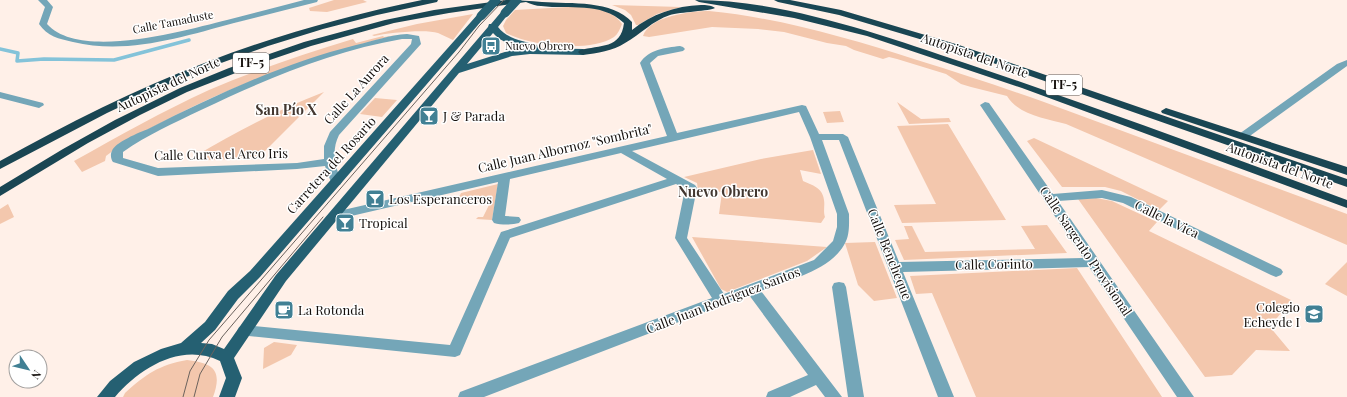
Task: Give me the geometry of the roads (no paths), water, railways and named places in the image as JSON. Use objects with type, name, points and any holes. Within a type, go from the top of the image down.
[{"type":"highway","points":[[189,71],[204,59],[254,40],[307,24],[399,0]]},
{"type":"highway","name":"Autopista del Norte","points":[[0,166],[99,112],[189,71],[242,51],[347,18],[434,0]]},
{"type":"highway","name":"Autopista del Norte","points":[[0,192],[52,159],[136,112],[195,85],[249,63],[302,46],[402,18],[466,7],[526,0],[540,4],[591,4],[617,11],[624,16],[628,22],[627,32],[620,42]]},
{"type":"highway","name":"Autopista del Norte","points":[[699,0],[794,15],[870,34],[1025,86],[1347,204]]},
{"type":"highway","name":"Autopista del Norte","points":[[778,0],[841,13],[956,47],[1347,183]]},
{"type":"highway","points":[[583,52],[607,47],[620,42],[658,16],[672,11],[693,8],[710,8],[751,13],[794,15]]},
{"type":"highway","points":[[1096,96],[1132,100],[1347,171]]},
{"type":"main road","name":"Carretera del Rosario","points":[[186,348],[210,326],[233,294],[255,274],[496,0]]},
{"type":"main road","points":[[226,357],[281,278],[492,26],[517,0]]},
{"type":"main road","points":[[492,26],[500,36],[519,44],[554,51]]},
{"type":"main road","points":[[455,71],[511,53],[530,51],[583,52]]},
{"type":"main road","points":[[105,397],[117,382],[144,362],[174,350],[186,348],[213,350],[226,357],[234,378],[227,397]]},
{"type":"street","name":"Calle Tamaduste","points":[[42,0],[48,7],[48,13],[43,24],[51,32],[74,40],[106,45],[148,42],[314,0]]},
{"type":"street","name":"Calle Curva el Arco Iris","points":[[329,162],[297,166],[158,172],[117,160],[117,151],[130,142],[231,91],[273,74],[352,48],[402,37],[412,36],[416,38],[416,44]]},
{"type":"street","name":"Calle La Aurora","points":[[336,182],[329,162],[330,142],[334,134],[416,44]]},
{"type":"street","points":[[673,137],[645,63],[647,58],[654,54],[680,49]]},
{"type":"street","points":[[1243,136],[1340,66],[1347,63]]},
{"type":"street","points":[[0,95],[39,105]]},
{"type":"street","name":"Calle Sargento Provisional","points":[[985,105],[1051,198],[1186,397]]},
{"type":"street","name":"Calle Juan Albornoz \"Sombrita\"","points":[[334,216],[802,108]]},
{"type":"street","name":"Calle Juan Rodríguez Santos","points":[[466,397],[819,263],[839,243],[843,228],[843,214],[815,137],[802,108]]},
{"type":"street","name":"Calle Bencheque","points":[[815,137],[843,137],[896,267],[946,397]]},
{"type":"street","points":[[623,150],[691,188],[681,238],[721,301]]},
{"type":"street","points":[[505,177],[498,220],[515,220]]},
{"type":"street","points":[[244,330],[455,351],[500,243],[505,235],[677,180]]},
{"type":"street","name":"Calle la Vica","points":[[1051,198],[1102,194],[1127,200],[1276,272]]},
{"type":"street","name":"Calle Corinto","points":[[896,267],[1093,262]]},
{"type":"street","points":[[839,287],[856,397]]},
{"type":"street","points":[[752,289],[834,397]]},
{"type":"street","points":[[774,397],[818,377]]},
{"type":"waterway","points":[[0,49],[18,53],[17,61],[44,59],[114,60],[189,40]]},
{"type":"tram line","points":[[183,397],[190,371],[209,340],[459,52],[479,26],[504,0]]},
{"type":"tram line","points":[[194,397],[200,374],[222,337],[323,217]]},
{"type":"place","name":"Nuevo Obrero","points":[[491,46]]},
{"type":"place","name":"J & Parada","points":[[429,116]]},
{"type":"place","name":"Los Esperanceros","points":[[375,199]]},
{"type":"place","name":"Tropical","points":[[345,223]]},
{"type":"place","name":"La Rotonda","points":[[284,310]]},
{"type":"place","name":"Colegio Echeyde I","points":[[1314,314]]},
{"type":"district","name":"San Pío X","points":[[286,110]]},
{"type":"district","name":"Nuevo Obrero","points":[[723,192]]}]
